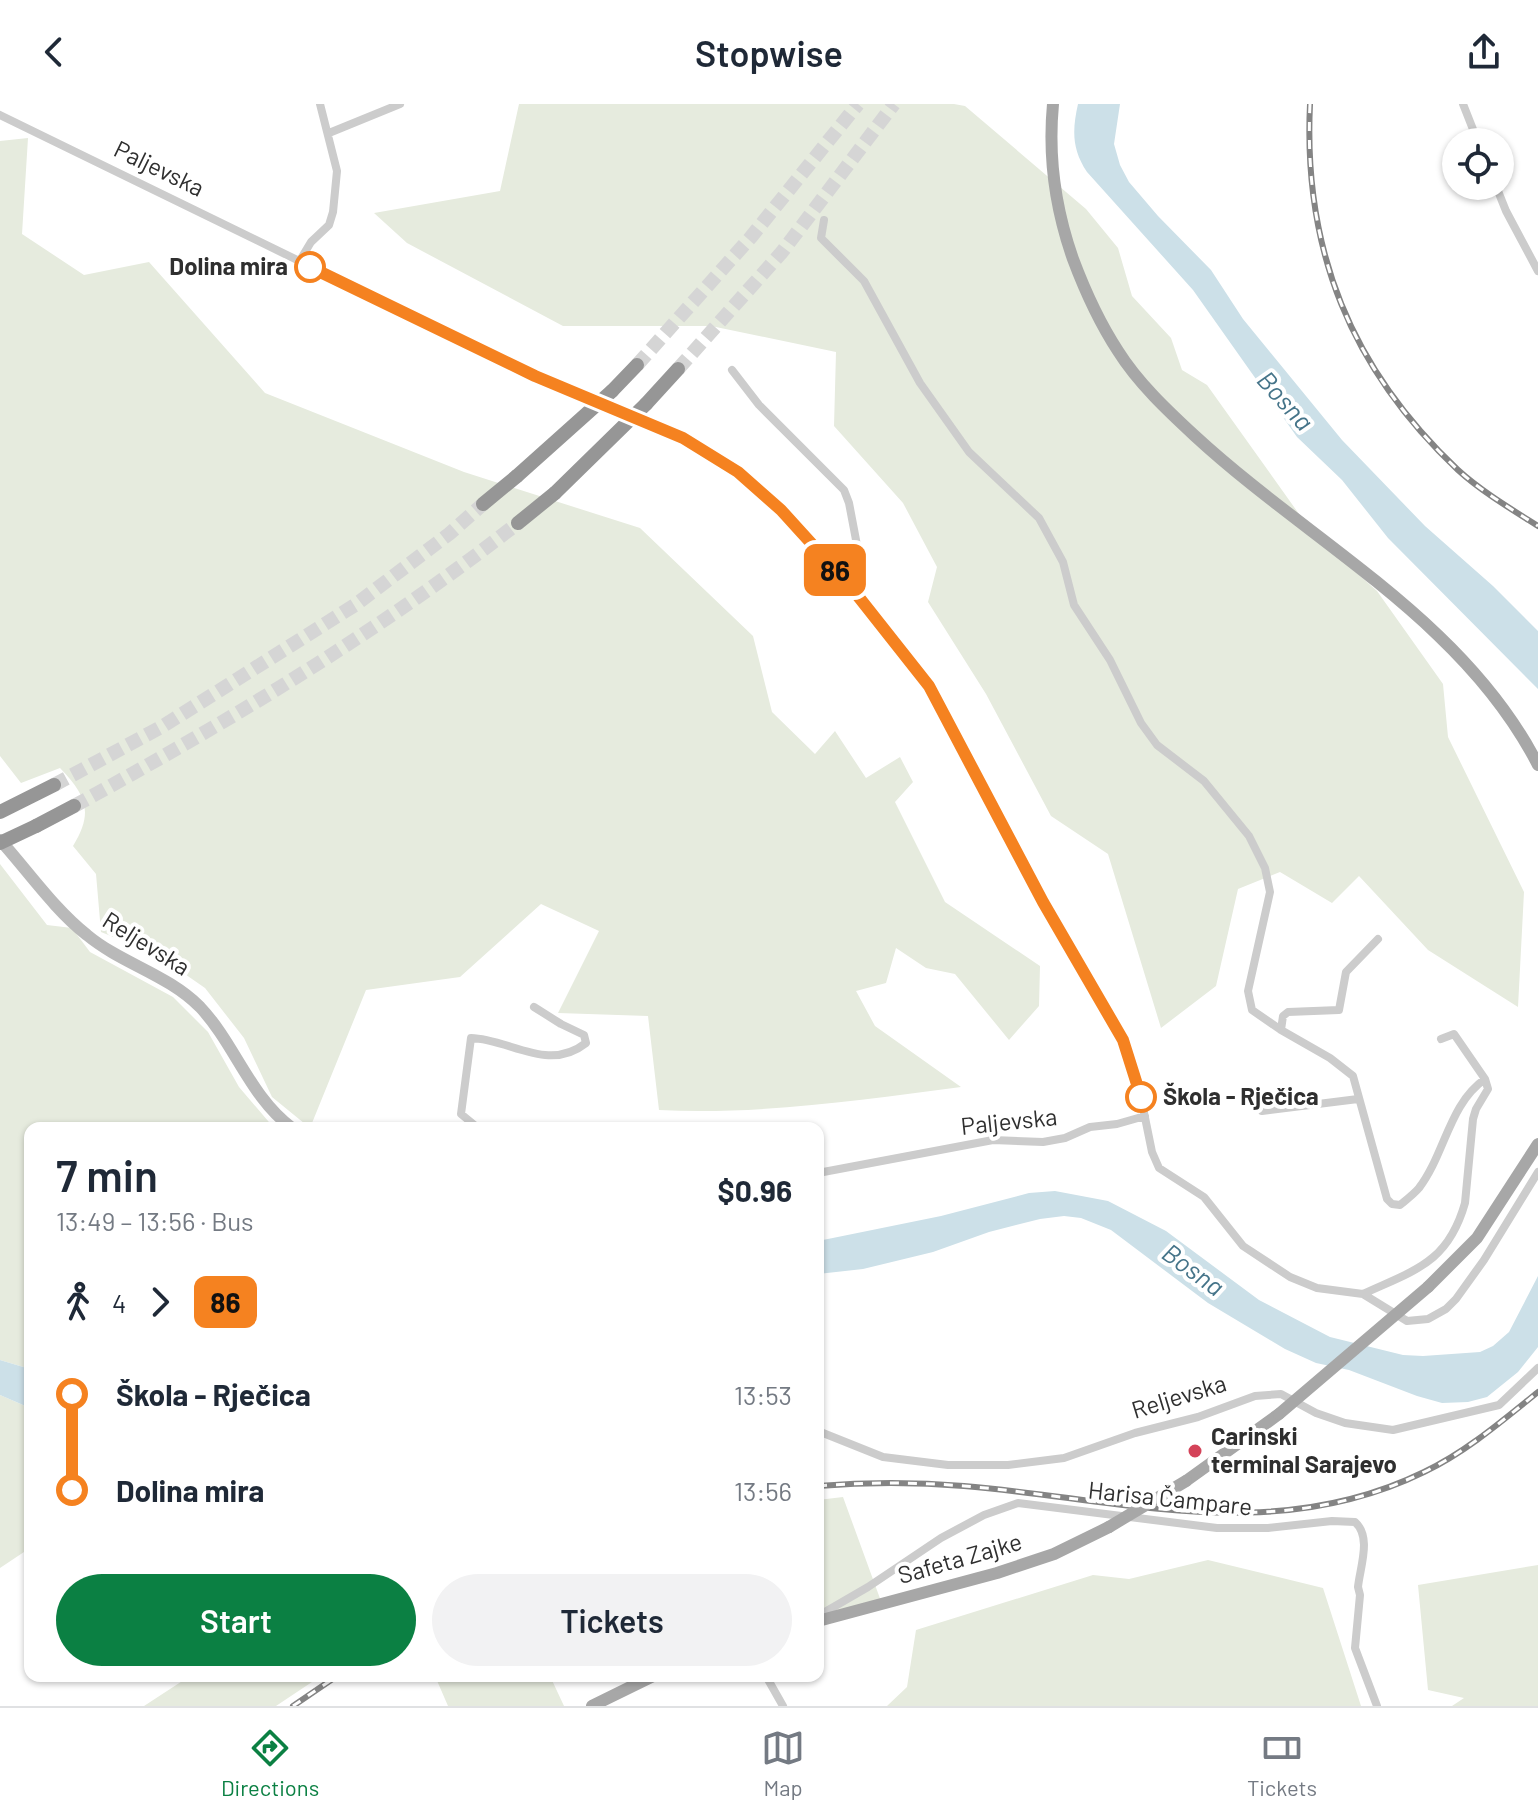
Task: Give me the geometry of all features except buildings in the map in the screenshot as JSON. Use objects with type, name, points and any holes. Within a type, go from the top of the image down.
[{"type":"highway","points":[[483,504],[612,391],[637,365]]},
{"type":"highway","points":[[518,523],[555,493],[678,369]]},
{"type":"highway","points":[[0,812],[54,785]]},
{"type":"highway","points":[[0,842],[74,806]]},
{"type":"main road","points":[[1053,104],[1050,130],[1052,175],[1062,227],[1086,295],[1119,353],[1167,409],[1220,459],[1375,582],[1460,657],[1511,721],[1538,765]]},
{"type":"main road","name":"Reljevska","points":[[0,842],[86,935],[111,952],[176,986],[202,1009],[259,1095],[285,1122]]},
{"type":"main road","name":"Safeta Zajke","points":[[824,1616],[997,1573],[1054,1554],[1109,1527],[1186,1481],[1279,1414],[1428,1287],[1477,1238],[1538,1144]]},
{"type":"main road","points":[[592,1706],[641,1682]]},
{"type":"street","points":[[299,262],[311,242],[329,225],[333,212],[337,171],[320,104]]},
{"type":"street","points":[[329,133],[400,104]]},
{"type":"street","points":[[1463,104],[1472,128]]},
{"type":"street","name":"Paljevska","points":[[0,115],[535,376],[683,438],[738,472],[781,510],[850,586],[929,686],[1043,902],[1123,1040],[1138,1083],[1145,1116],[1090,1127],[1065,1138],[1043,1142],[993,1140],[824,1172]]},
{"type":"street","points":[[1502,200],[1538,271]]},
{"type":"street","points":[[824,220],[821,238],[864,281],[920,383],[969,452],[1039,518],[1063,562],[1074,605],[1110,660],[1141,723],[1157,745],[1204,781],[1249,836],[1265,868],[1270,892],[1248,991],[1252,1010],[1330,1058],[1353,1076],[1387,1199],[1392,1204],[1400,1205],[1419,1189],[1464,1101],[1474,1087],[1485,1079]]},
{"type":"street","points":[[732,370],[759,405],[844,490],[860,561],[850,586]]},
{"type":"street","points":[[1281,1030],[1283,1016],[1288,1012],[1339,1010],[1346,972],[1378,939]]},
{"type":"street","points":[[471,1122],[461,1114],[471,1038],[540,1056],[556,1055],[586,1043],[584,1035],[534,1007]]},
{"type":"street","points":[[1363,1294],[1420,1268],[1440,1252],[1454,1236],[1465,1203],[1473,1119],[1488,1089],[1485,1079],[1454,1034],[1441,1039]]},
{"type":"street","points":[[1262,1111],[1358,1099]]},
{"type":"street","points":[[1145,1116],[1152,1152],[1159,1168],[1204,1197],[1243,1246],[1290,1277],[1317,1288],[1363,1294],[1407,1321],[1428,1319],[1446,1309],[1484,1260],[1538,1172]]},
{"type":"street","name":"Reljevska","points":[[824,1433],[883,1457],[948,1465],[1008,1465],[1064,1458],[1255,1396],[1281,1394],[1316,1413],[1345,1423],[1393,1430],[1499,1405],[1538,1368]]},
{"type":"street","name":"Harisa Čampare","points":[[824,1614],[941,1538],[984,1515],[1018,1503],[1217,1528],[1268,1528],[1349,1521],[1361,1527],[1365,1537],[1358,1587],[1355,1648],[1377,1706]]},
{"type":"street","points":[[769,1682],[783,1706]]},
{"type":"shaded area","points":[[519,104],[965,106],[1086,209],[1118,248],[1132,296],[1171,338],[1182,370],[1207,385],[1314,535],[1377,591],[1443,684],[1448,737],[1524,892],[1518,1007],[1428,950],[1359,876],[1332,903],[1280,872],[1238,889],[1216,986],[1161,1028],[1108,854],[1051,816],[986,694],[928,602],[937,567],[903,503],[834,426],[836,352],[711,326],[563,326],[407,243],[374,213],[500,191]]},
{"type":"shaded area","points":[[28,138],[22,234],[84,275],[149,262],[265,393],[464,472],[640,528],[753,636],[772,712],[815,754],[835,731],[866,778],[900,757],[913,782],[895,802],[945,902],[1040,966],[1039,1006],[1009,1040],[955,974],[926,968],[896,948],[886,983],[856,991],[875,1026],[961,1087],[772,1108],[659,1110],[648,1016],[558,1013],[599,931],[541,904],[460,977],[366,990],[312,1122],[303,1122],[272,1097],[244,1038],[205,988],[156,954],[101,932],[96,874],[73,846],[80,834],[85,813],[81,796],[69,778],[60,768],[21,783],[0,756],[0,141]]},
{"type":"shaded area","points":[[0,864],[47,925],[72,928],[90,952],[173,997],[208,1032],[239,1087],[269,1122],[24,1122],[24,1367],[0,1360]]},
{"type":"shaded area","points":[[0,1395],[24,1405],[24,1552],[0,1568]]},
{"type":"shaded area","points":[[843,1497],[882,1604],[824,1619],[824,1499]]},
{"type":"shaded area","points":[[1208,1560],[1323,1588],[1361,1706],[887,1706],[907,1687],[916,1630],[1093,1575],[1129,1579]]},
{"type":"shaded area","points":[[1538,1565],[1538,1706],[1452,1706],[1464,1698],[1428,1690],[1418,1585]]},
{"type":"shaded area","points":[[181,1682],[312,1682],[276,1706],[144,1706]]},
{"type":"shaded area","points":[[438,1682],[553,1682],[564,1706],[448,1706]]},
{"type":"water","name":"Bosna","points":[[1078,104],[1120,104],[1114,144],[1129,182],[1211,270],[1243,319],[1342,440],[1425,526],[1538,631],[1538,689],[1388,538],[1342,480],[1297,437],[1193,290],[1087,172],[1078,155],[1075,140]]},
{"type":"water","name":"Bosna","points":[[1055,1191],[1108,1201],[1166,1231],[1259,1300],[1330,1337],[1403,1355],[1480,1352],[1493,1346],[1509,1332],[1538,1276],[1538,1347],[1518,1372],[1487,1397],[1468,1402],[1442,1403],[1349,1370],[1316,1363],[1285,1349],[1208,1303],[1111,1230],[1081,1218],[1064,1216],[989,1232],[933,1252],[863,1269],[824,1273],[824,1240],[941,1216],[1029,1193]]},
{"type":"water","points":[[0,1360],[24,1367],[24,1405],[0,1395]]},
{"type":"tunnel","points":[[637,365],[751,237],[858,104]]},
{"type":"tunnel","points":[[678,369],[782,252],[894,104]]},
{"type":"tunnel","points":[[54,785],[163,726],[355,605],[449,534],[483,504]]},
{"type":"tunnel","points":[[74,806],[302,674],[412,601],[518,523]]},
{"type":"railway","points":[[1310,104],[1310,158],[1315,209],[1341,304],[1362,348],[1389,391],[1458,470],[1538,526]]},
{"type":"railway","points":[[824,1486],[946,1485],[1196,1512],[1253,1512],[1310,1507],[1367,1494],[1424,1472],[1469,1446],[1538,1392]]},
{"type":"railway","points":[[293,1706],[328,1682]]},
{"type":"bus line","name":"86","points":[[310,267],[535,376],[683,438],[738,472],[781,510],[850,586],[929,686],[1043,902],[1123,1040],[1141,1097]]},
{"type":"place","name":"Dolina mira","points":[[310,267]]},
{"type":"place","name":"Škola - Rječica","points":[[1141,1097]]},
{"type":"place","name":"Carinski terminal Sarajevo","points":[[1195,1451]]}]
